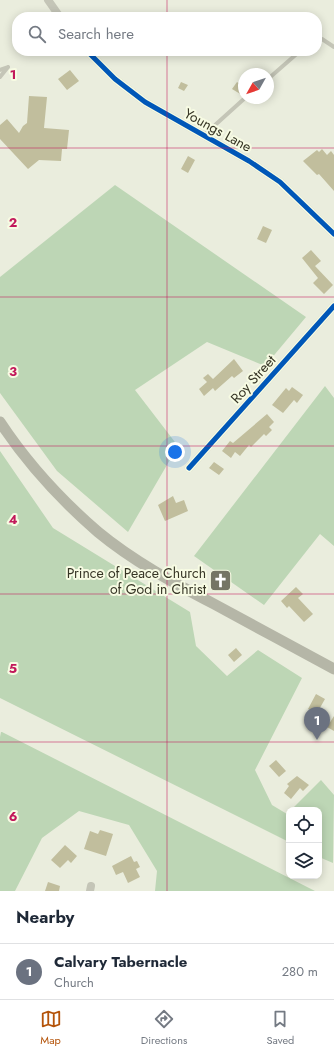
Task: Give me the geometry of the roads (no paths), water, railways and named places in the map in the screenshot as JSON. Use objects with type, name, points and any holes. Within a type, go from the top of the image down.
[{"type":"main road","points":[[0,422],[36,470],[69,506],[99,533],[137,561],[181,587],[334,669]]},
{"type":"street","points":[[48,0],[56,12]]},
{"type":"street","name":"Youngs Lane","points":[[92,56],[115,79],[130,91],[164,113],[254,164],[280,182],[334,234]]},
{"type":"street","name":"Roy Street","points":[[189,468],[334,306]]},
{"type":"lane","points":[[322,39],[334,47]]},
{"type":"lane","points":[[274,74],[294,56]]},
{"type":"lane","points":[[0,70],[8,67],[0,77]]},
{"type":"lane","points":[[204,136],[239,104]]},
{"type":"place","name":"Prince of Peace Church of God in Christ","points":[[221,581]]},
{"type":"place","name":"Calvary Tabernacle","points":[[317,740]]}]
